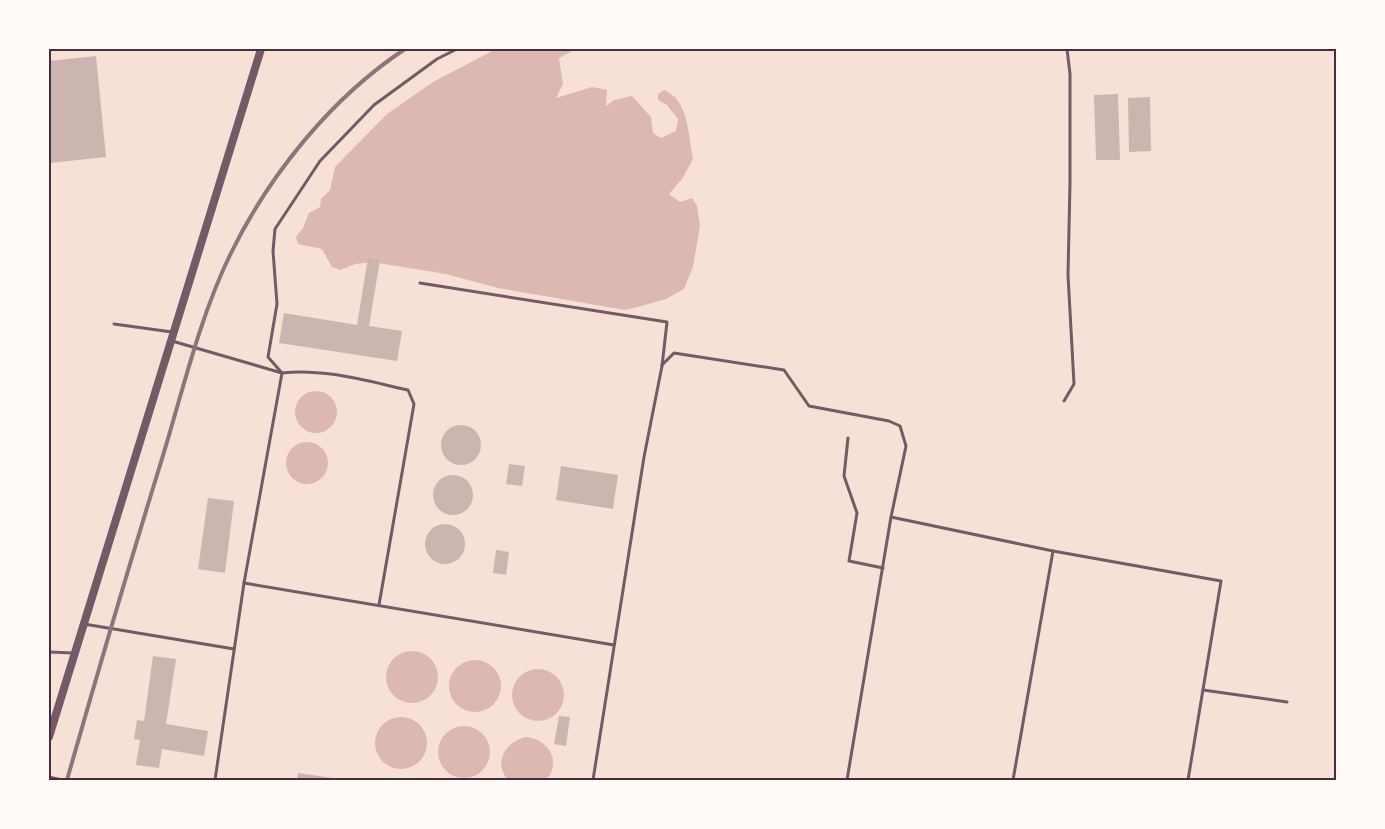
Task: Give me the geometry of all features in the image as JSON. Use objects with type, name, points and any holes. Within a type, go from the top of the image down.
[{"type":"street","points":[[49,737],[261,49]]},
{"type":"lane","points":[[282,373],[268,357],[277,304],[272,251],[275,229],[320,161],[374,105],[437,59],[457,49]]},
{"type":"lane","points":[[1064,400],[1074,384],[1068,275],[1070,74],[1067,49]]},
{"type":"lane","points":[[420,283],[667,322],[662,366],[644,458],[593,780]]},
{"type":"lane","points":[[114,324],[171,336],[282,373],[300,371],[355,378],[408,390],[414,404],[379,605]]},
{"type":"lane","points":[[662,366],[674,353],[784,370],[809,406],[889,421],[900,426],[906,446],[891,517],[847,780]]},
{"type":"lane","points":[[215,780],[244,582],[282,373]]},
{"type":"lane","points":[[848,438],[844,476],[857,513],[849,561],[883,568]]},
{"type":"lane","points":[[891,517],[1053,551],[1221,581],[1188,780]]},
{"type":"lane","points":[[1013,780],[1053,551]]},
{"type":"lane","points":[[244,582],[614,645]]},
{"type":"lane","points":[[84,624],[234,649]]},
{"type":"lane","points":[[49,652],[75,653]]},
{"type":"lane","points":[[1203,690],[1287,702]]},
{"type":"lane","points":[[49,777],[62,780]]},
{"type":"shaded area","points":[[496,49],[572,49],[572,51],[559,58],[563,84],[556,98],[592,87],[607,90],[606,106],[614,100],[632,96],[651,117],[653,133],[661,138],[676,131],[678,119],[667,105],[658,100],[658,94],[664,90],[678,102],[686,120],[693,159],[682,179],[669,194],[680,202],[692,198],[697,206],[700,225],[693,267],[684,289],[666,299],[625,310],[498,288],[446,274],[372,262],[355,264],[340,270],[332,267],[322,249],[298,244],[296,237],[303,228],[309,213],[320,207],[321,199],[330,190],[335,167],[387,114],[433,82]]},
{"type":"shaded area","points":[[312,391],[320,391],[331,397],[337,412],[331,427],[320,433],[312,433],[301,427],[295,416],[295,408],[301,397]]},
{"type":"shaded area","points":[[303,442],[311,442],[322,448],[328,463],[322,478],[311,484],[303,484],[292,478],[286,467],[286,459],[292,448]]},
{"type":"shaded area","points":[[412,651],[426,655],[434,663],[438,677],[434,691],[426,699],[412,703],[398,699],[390,691],[386,677],[390,663],[398,655]]},
{"type":"shaded area","points":[[475,660],[489,664],[497,672],[501,686],[497,700],[489,708],[475,712],[461,708],[453,700],[449,686],[453,672],[461,664]]},
{"type":"shaded area","points":[[538,669],[552,673],[560,681],[564,695],[560,709],[552,717],[538,721],[524,717],[516,709],[512,695],[516,681],[524,673]]},
{"type":"shaded area","points":[[401,717],[415,721],[423,729],[427,743],[423,757],[415,765],[401,769],[387,765],[379,757],[375,743],[379,729],[387,721]]},
{"type":"shaded area","points":[[464,726],[478,730],[486,738],[490,752],[486,766],[478,774],[464,778],[450,774],[442,766],[438,752],[442,738],[450,730]]},
{"type":"shaded area","points":[[525,737],[540,741],[546,746],[553,758],[551,773],[546,780],[508,780],[504,773],[502,767],[503,754],[512,743]]},
{"type":"building","points":[[96,56],[106,157],[49,163],[49,61]]},
{"type":"building","points":[[1118,94],[1120,160],[1096,160],[1094,95]]},
{"type":"building","points":[[1150,97],[1151,151],[1129,152],[1128,98]]},
{"type":"building","points":[[368,258],[380,260],[369,326],[402,331],[397,361],[279,343],[284,313],[357,325]]},
{"type":"building","points":[[465,425],[472,428],[478,434],[481,445],[480,453],[472,462],[465,465],[457,465],[450,462],[442,453],[441,441],[444,434],[453,426]]},
{"type":"building","points":[[509,464],[525,466],[522,486],[506,484]]},
{"type":"building","points":[[561,466],[618,475],[613,509],[556,500]]},
{"type":"building","points":[[457,475],[464,478],[470,484],[473,495],[472,503],[464,512],[457,515],[449,515],[442,512],[434,503],[433,491],[436,484],[445,476]]},
{"type":"building","points":[[208,498],[234,501],[225,573],[198,569]]},
{"type":"building","points":[[449,524],[456,527],[462,533],[465,544],[464,552],[456,561],[449,564],[441,564],[434,561],[426,552],[425,540],[428,533],[437,525]]},
{"type":"building","points":[[496,550],[509,552],[506,575],[493,573]]},
{"type":"building","points":[[153,656],[176,659],[166,724],[208,731],[204,756],[162,749],[159,768],[136,765],[140,740],[134,739],[137,720],[144,721]]},
{"type":"building","points":[[559,716],[570,717],[566,746],[554,744]]},
{"type":"building","points":[[298,773],[340,779],[340,780],[297,780]]},
{"type":"railway","points":[[67,780],[198,336],[218,281],[230,255],[263,196],[304,140],[352,91],[405,49]]}]
